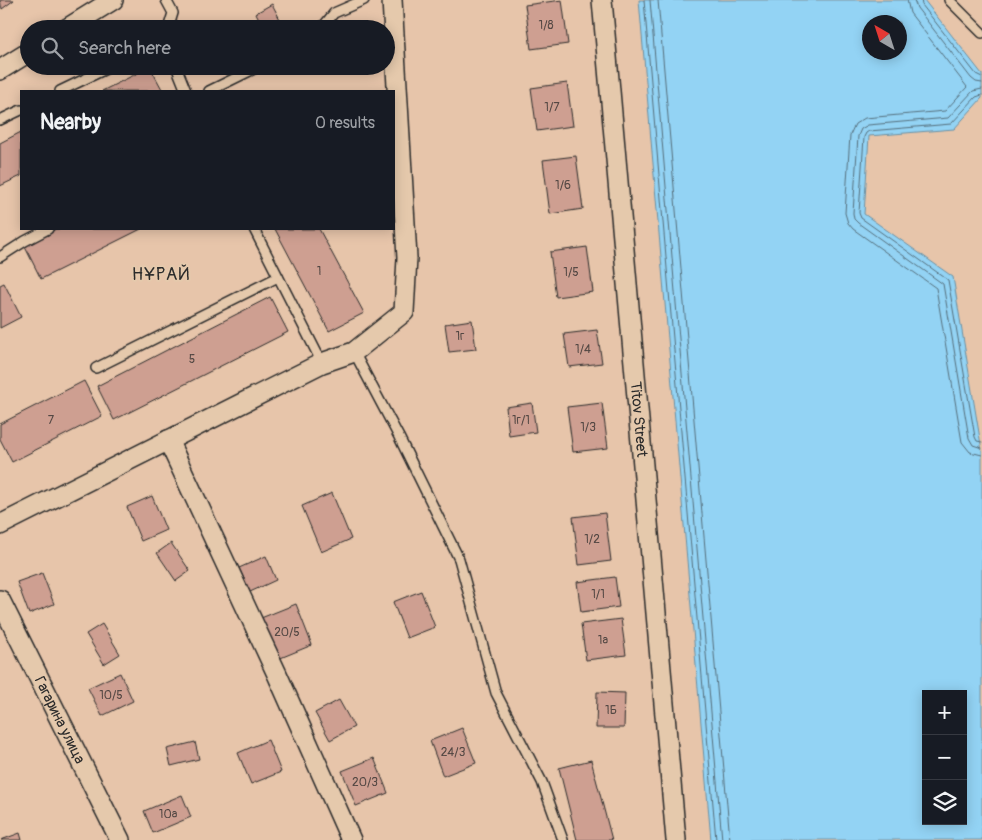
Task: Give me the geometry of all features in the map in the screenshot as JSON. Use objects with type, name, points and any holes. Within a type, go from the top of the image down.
[{"type":"street","points":[[81,20],[113,0]]},
{"type":"street","points":[[392,0],[393,20]]},
{"type":"street","name":"Titov Street","points":[[602,0],[676,840]]},
{"type":"street","points":[[0,525],[322,363],[354,352],[404,312],[407,258],[395,52]]},
{"type":"street","points":[[0,70],[20,58]]},
{"type":"street","points":[[168,440],[277,674],[351,840]]},
{"type":"street","name":"Гагарина улица","points":[[0,600],[120,840]]},
{"type":"lane","points":[[166,0],[173,13],[171,20]]},
{"type":"lane","points":[[328,20],[334,13],[364,0]]},
{"type":"lane","points":[[949,0],[982,33]]},
{"type":"lane","points":[[62,90],[93,75]]},
{"type":"lane","points":[[180,75],[186,90]]},
{"type":"lane","points":[[211,90],[242,75]]},
{"type":"lane","points":[[0,120],[20,110]]},
{"type":"lane","points":[[0,257],[25,240],[46,230]]},
{"type":"lane","points":[[254,230],[322,363]]},
{"type":"lane","points":[[96,368],[278,277]]},
{"type":"lane","points":[[354,352],[399,437],[459,559],[496,693],[542,782],[563,840]]},
{"type":"water","points":[[639,0],[924,0],[982,74],[982,98],[954,129],[869,136],[864,214],[953,277],[982,451],[982,840],[711,840]]},
{"type":"building","points":[[0,0],[14,0],[2,9]]},
{"type":"building","points":[[562,0],[568,44],[531,49],[525,5]]},
{"type":"building","points":[[272,4],[280,20],[260,20],[256,13]]},
{"type":"building","points":[[134,75],[154,75],[162,90],[104,90]]},
{"type":"building","points":[[567,83],[573,126],[537,131],[531,88]]},
{"type":"building","points":[[20,133],[20,176],[0,186],[0,143]]},
{"type":"building","points":[[576,156],[583,209],[550,214],[543,160]]},
{"type":"building","points":[[54,230],[139,230],[41,279],[24,245]]},
{"type":"building","points":[[276,230],[320,230],[364,313],[329,331]]},
{"type":"building","points":[[587,247],[593,292],[556,297],[550,252]]},
{"type":"building","points":[[4,283],[21,317],[0,328],[0,285]]},
{"type":"building","points":[[270,297],[288,332],[114,420],[97,386]]},
{"type":"building","points":[[472,320],[476,349],[449,352],[445,324]]},
{"type":"building","points":[[597,330],[602,363],[569,367],[564,334]]},
{"type":"building","points":[[84,381],[102,416],[12,462],[0,439],[0,424]]},
{"type":"building","points":[[532,403],[536,432],[509,436],[506,407]]},
{"type":"building","points":[[602,403],[608,448],[573,452],[567,407]]},
{"type":"building","points":[[332,493],[351,539],[321,552],[302,506]]},
{"type":"building","points":[[152,496],[166,530],[141,541],[127,507]]},
{"type":"building","points":[[605,513],[611,561],[579,565],[573,517]]},
{"type":"building","points":[[171,543],[190,571],[176,581],[157,553]]},
{"type":"building","points":[[266,556],[276,580],[250,592],[239,568]]},
{"type":"building","points":[[42,573],[54,604],[29,614],[17,582]]},
{"type":"building","points":[[615,577],[619,607],[581,612],[577,582]]},
{"type":"building","points":[[421,591],[435,627],[407,638],[393,602]]},
{"type":"building","points":[[296,604],[312,645],[278,659],[261,618]]},
{"type":"building","points":[[621,619],[626,655],[586,660],[581,624]]},
{"type":"building","points":[[102,624],[120,654],[104,664],[86,634]]},
{"type":"building","points":[[120,673],[133,701],[102,716],[88,688]]},
{"type":"building","points":[[597,692],[625,693],[624,728],[596,728]]},
{"type":"building","points":[[339,700],[354,727],[330,740],[315,713]]},
{"type":"building","points":[[462,728],[476,763],[443,776],[430,741]]},
{"type":"building","points":[[268,740],[281,772],[251,784],[238,753]]},
{"type":"building","points":[[195,742],[199,759],[171,766],[167,749]]},
{"type":"building","points":[[374,758],[388,793],[356,806],[342,771]]},
{"type":"building","points":[[591,760],[612,840],[577,840],[559,768]]},
{"type":"building","points":[[182,795],[191,817],[153,833],[144,811]]},
{"type":"building","points":[[20,833],[22,840],[1,840]]},
{"type":"district","name":"НҰРАЙ","points":[[161,274]]}]
